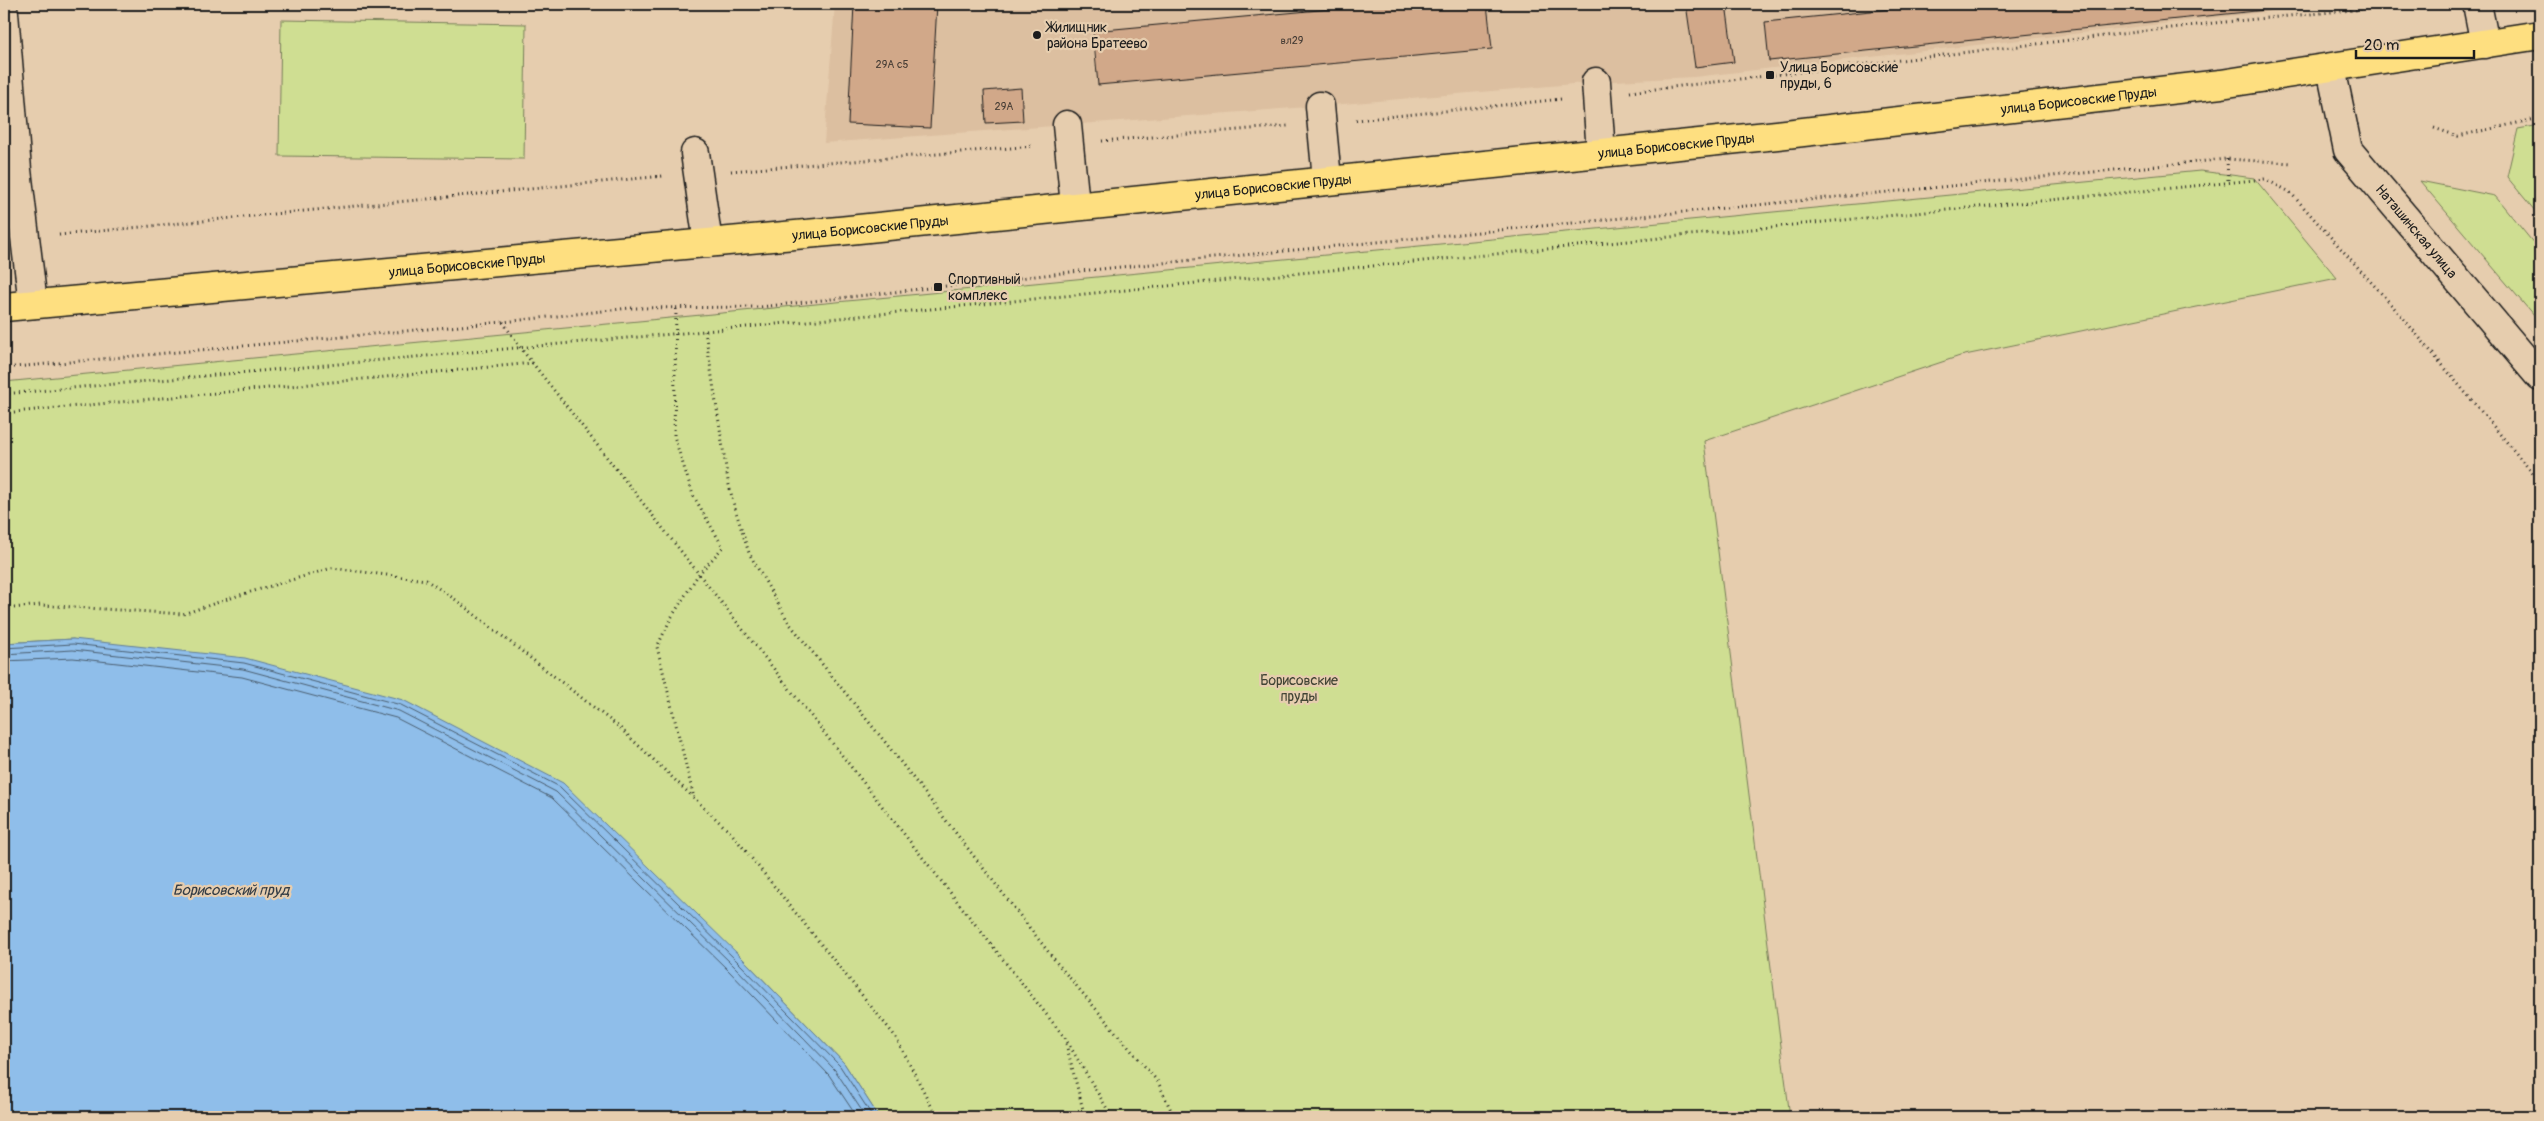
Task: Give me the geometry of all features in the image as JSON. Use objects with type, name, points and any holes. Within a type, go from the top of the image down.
[{"type":"main road","name":"улица Борисовские Пруды","points":[[4,307],[708,243],[1777,135],[2221,84],[2540,35]]},
{"type":"street","points":[[2477,4],[2485,44]]},
{"type":"street","points":[[4,13],[10,171],[26,238],[33,304]]},
{"type":"street","name":"Наташинская улица","points":[[2331,68],[2348,150],[2540,377]]},
{"type":"street","points":[[1596,89],[1601,153]]},
{"type":"street","points":[[1320,115],[1327,179]]},
{"type":"street","points":[[1068,134],[1075,205]]},
{"type":"street","points":[[696,163],[708,243]]},
{"type":"path","points":[[26,238],[696,163],[1320,115],[1596,89],[2214,23],[2417,4]]},
{"type":"path","points":[[2434,128],[2458,136],[2540,118]]},
{"type":"path","points":[[2227,159],[2228,181]]},
{"type":"path","points":[[4,368],[503,322],[630,308],[676,309],[760,306],[1080,270],[2227,159],[2292,163]]},
{"type":"path","points":[[4,394],[519,346],[705,331],[2228,181],[2265,179],[2290,192],[2398,312],[2540,482]]},
{"type":"path","points":[[676,309],[674,436],[693,495],[722,546],[698,575],[671,618],[657,646],[694,799]]},
{"type":"path","points":[[503,322],[519,346],[698,575],[1065,1038],[1112,1117]]},
{"type":"path","points":[[705,331],[727,472],[735,509],[749,552],[789,623],[885,742],[1057,963],[1158,1082],[1174,1117]]},
{"type":"path","points":[[4,413],[533,364]]},
{"type":"path","points":[[4,609],[40,604],[183,614],[332,568],[426,580],[456,600],[619,727],[732,834],[894,1036],[937,1117]]},
{"type":"path","points":[[1065,1038],[1085,1117]]},
{"type":"shaded area","points":[[835,4],[2337,4],[1694,77],[1596,82],[1320,106],[824,143]]},
{"type":"green space","points":[[281,20],[526,24],[524,159],[279,156]]},
{"type":"green space","points":[[2540,125],[2540,217],[2507,177],[2518,129]]},
{"type":"green space","name":"Борисовские пруды","points":[[2200,171],[2254,178],[2337,278],[1960,356],[1704,441],[1790,1117],[879,1117],[844,1063],[742,958],[73,639],[4,643],[4,382]]},
{"type":"green space","points":[[2420,181],[2495,196],[2540,251],[2540,323]]},
{"type":"water","name":"Борисовский пруд","points":[[73,639],[245,658],[403,700],[563,783],[742,958],[844,1063],[879,1117],[4,1117],[4,643]]},
{"type":"building","points":[[471,4],[593,4],[593,6]]},
{"type":"building","points":[[854,4],[937,4],[930,128],[848,124]]},
{"type":"building","points":[[1384,4],[1487,4],[1492,49],[1098,85],[1093,31]]},
{"type":"building","points":[[1686,4],[1726,4],[1734,62],[1695,67]]},
{"type":"building","points":[[1938,4],[2324,4],[1769,61],[1765,22]]},
{"type":"building","points":[[1021,88],[1023,121],[986,123],[984,91]]},
{"type":"place","name":"Жилищник района Братеево","points":[[1037,35]]},
{"type":"place","name":"Улица Борисовские пруды, 6","points":[[1770,75]]},
{"type":"place","name":"Спортивный комплекс","points":[[938,287]]}]
